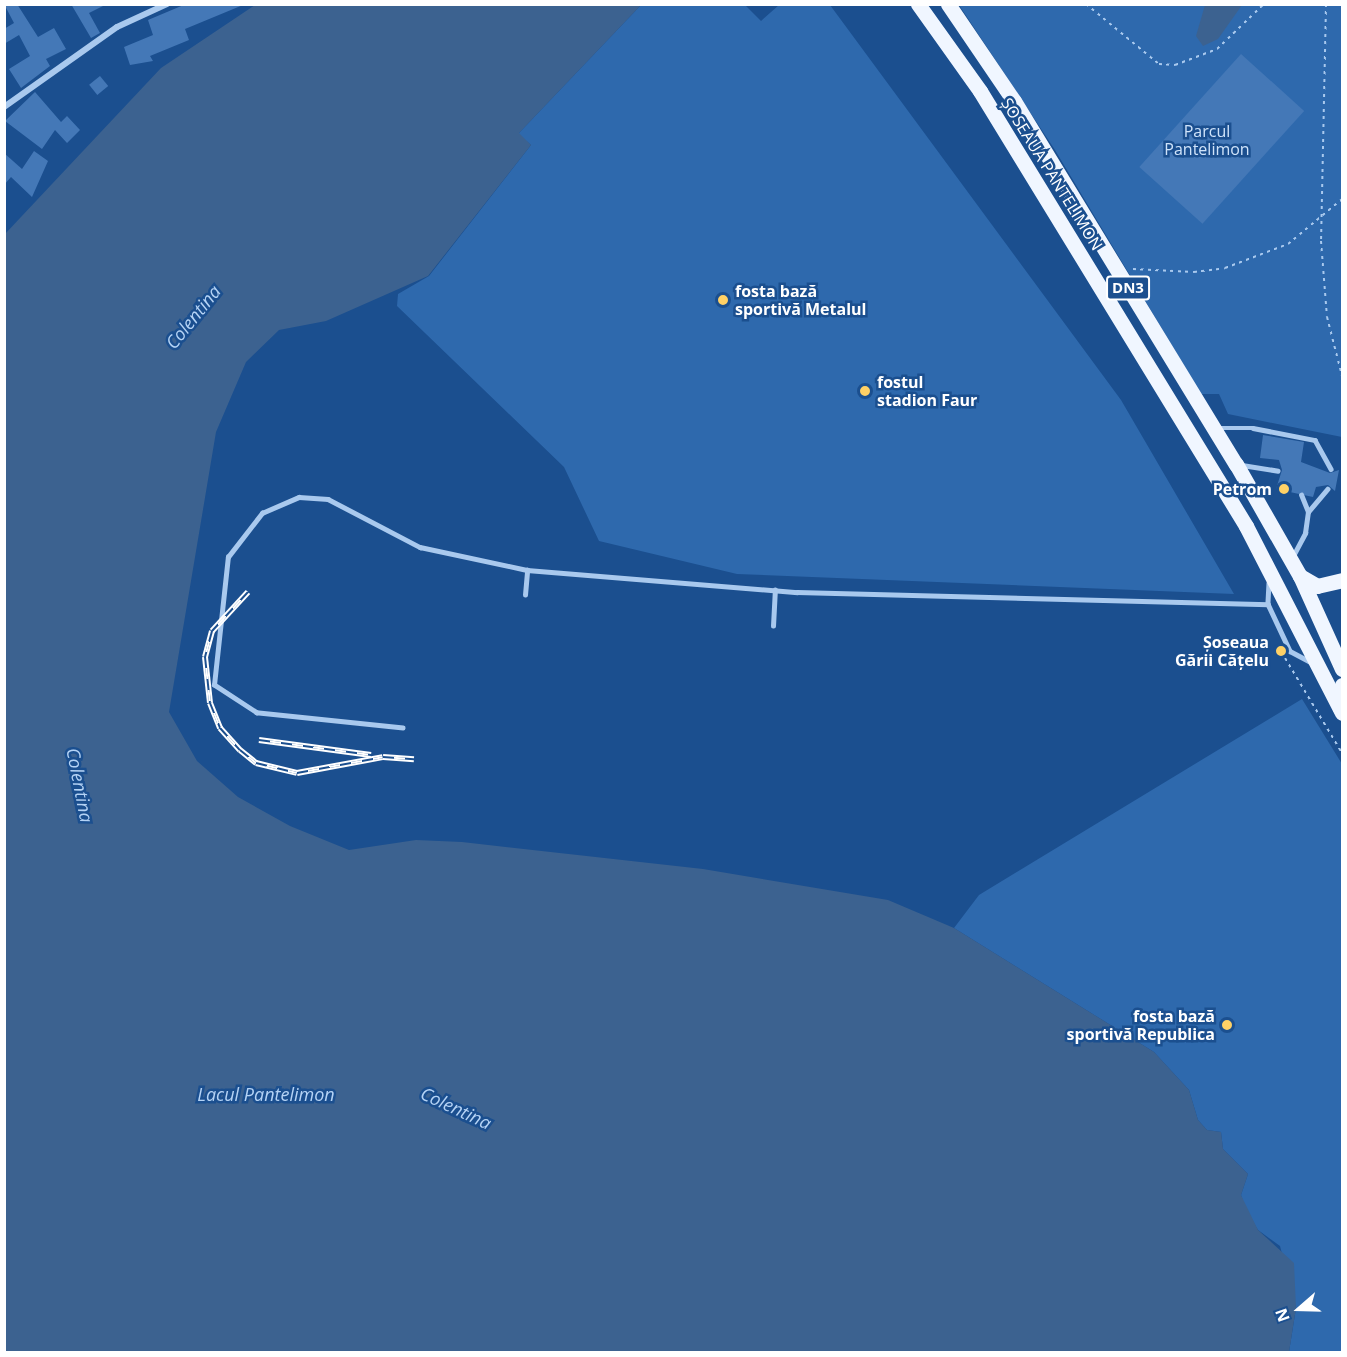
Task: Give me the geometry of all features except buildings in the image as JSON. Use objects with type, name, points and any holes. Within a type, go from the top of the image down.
[{"type":"main road","name":"ȘOSEAUA PANTELIMON","points":[[918,4],[980,91],[1269,569],[1341,711]]},
{"type":"main road","name":"ȘOSEAUA PANTELIMON","points":[[948,4],[1113,263],[1236,464],[1291,558],[1342,671]]},
{"type":"main road","points":[[1300,576],[1317,586],[1342,580]]},
{"type":"main road","points":[[1318,665],[1342,671]]},
{"type":"main road","points":[[1341,711],[1342,685]]},
{"type":"street","points":[[4,107],[117,27],[167,4]]},
{"type":"lane","points":[[1214,428],[1253,428],[1315,440],[1331,469]]},
{"type":"lane","points":[[1236,464],[1278,471]]},
{"type":"lane","points":[[1308,512],[1327,489]]},
{"type":"lane","points":[[1291,558],[1305,533],[1308,512],[1301,495]]},
{"type":"lane","points":[[402,728],[257,713],[214,685],[228,557],[244,532],[269,508],[309,496],[335,501],[441,554],[527,570],[775,590],[1092,604],[1268,604]]},
{"type":"lane","points":[[1269,569],[1268,604],[1290,651],[1318,665]]},
{"type":"lane","points":[[525,595],[527,570]]},
{"type":"lane","points":[[773,626],[775,590]]},
{"type":"path","points":[[1086,4],[1159,64],[1175,65],[1217,49],[1264,4]]},
{"type":"path","points":[[1326,4],[1321,222],[1327,316],[1342,376]]},
{"type":"path","points":[[1113,263],[1155,272],[1226,268],[1288,244],[1321,222],[1342,199]]},
{"type":"path","points":[[1281,651],[1342,753]]},
{"type":"green space","name":"fosta bază sportivă Metalul","points":[[641,5],[745,5],[761,21],[779,5],[830,5],[1121,400],[1234,594],[737,574],[599,541],[564,467],[397,306],[398,294],[429,276],[531,145],[518,134]]},
{"type":"green space","name":"Parcul Pantelimon","points":[[959,5],[1342,5],[1342,437],[1228,414],[1219,394],[1201,394],[1055,150]]},
{"type":"green space","name":"fosta bază sportivă Republica","points":[[1302,699],[1342,764],[1342,1352],[1289,1352],[1296,1308],[1280,1246],[1258,1230],[1246,1210],[1241,1195],[1248,1174],[1223,1149],[1221,1132],[1207,1130],[1198,1120],[1189,1090],[1154,1052],[954,928],[979,895]]},
{"type":"water","name":"Lacul Pantelimon","points":[[255,5],[641,5],[519,133],[531,145],[428,276],[326,321],[279,330],[246,362],[216,432],[169,712],[197,761],[238,797],[290,826],[349,850],[416,840],[462,842],[703,869],[888,900],[954,928],[1154,1052],[1189,1090],[1198,1120],[1207,1130],[1221,1132],[1223,1149],[1248,1174],[1241,1195],[1258,1230],[1294,1263],[1296,1308],[1289,1352],[5,1352],[5,234],[161,68]]},
{"type":"water","points":[[1205,5],[1242,5],[1218,39],[1203,46],[1196,36]]},
{"type":"railway","points":[[248,592],[212,631],[205,657],[210,703],[220,728],[240,750],[256,763],[297,773],[383,757],[414,759]]},
{"type":"railway","points":[[259,740],[371,755]]},
{"type":"place","name":"fosta bază sportivă Metalul","points":[[723,300]]},
{"type":"place","name":"fostul stadion Faur","points":[[865,391]]},
{"type":"place","name":"Petrom","points":[[1284,489]]},
{"type":"place","name":"Șoseaua Gării Cățelu","points":[[1281,651]]},
{"type":"place","name":"fosta bază sportivă Republica","points":[[1227,1025]]},
{"type":"water label","name":"Colentina","points":[[193,317]]},
{"type":"water label","name":"Colentina","points":[[80,785]]},
{"type":"water label","name":"Colentina","points":[[456,1108]]}]
